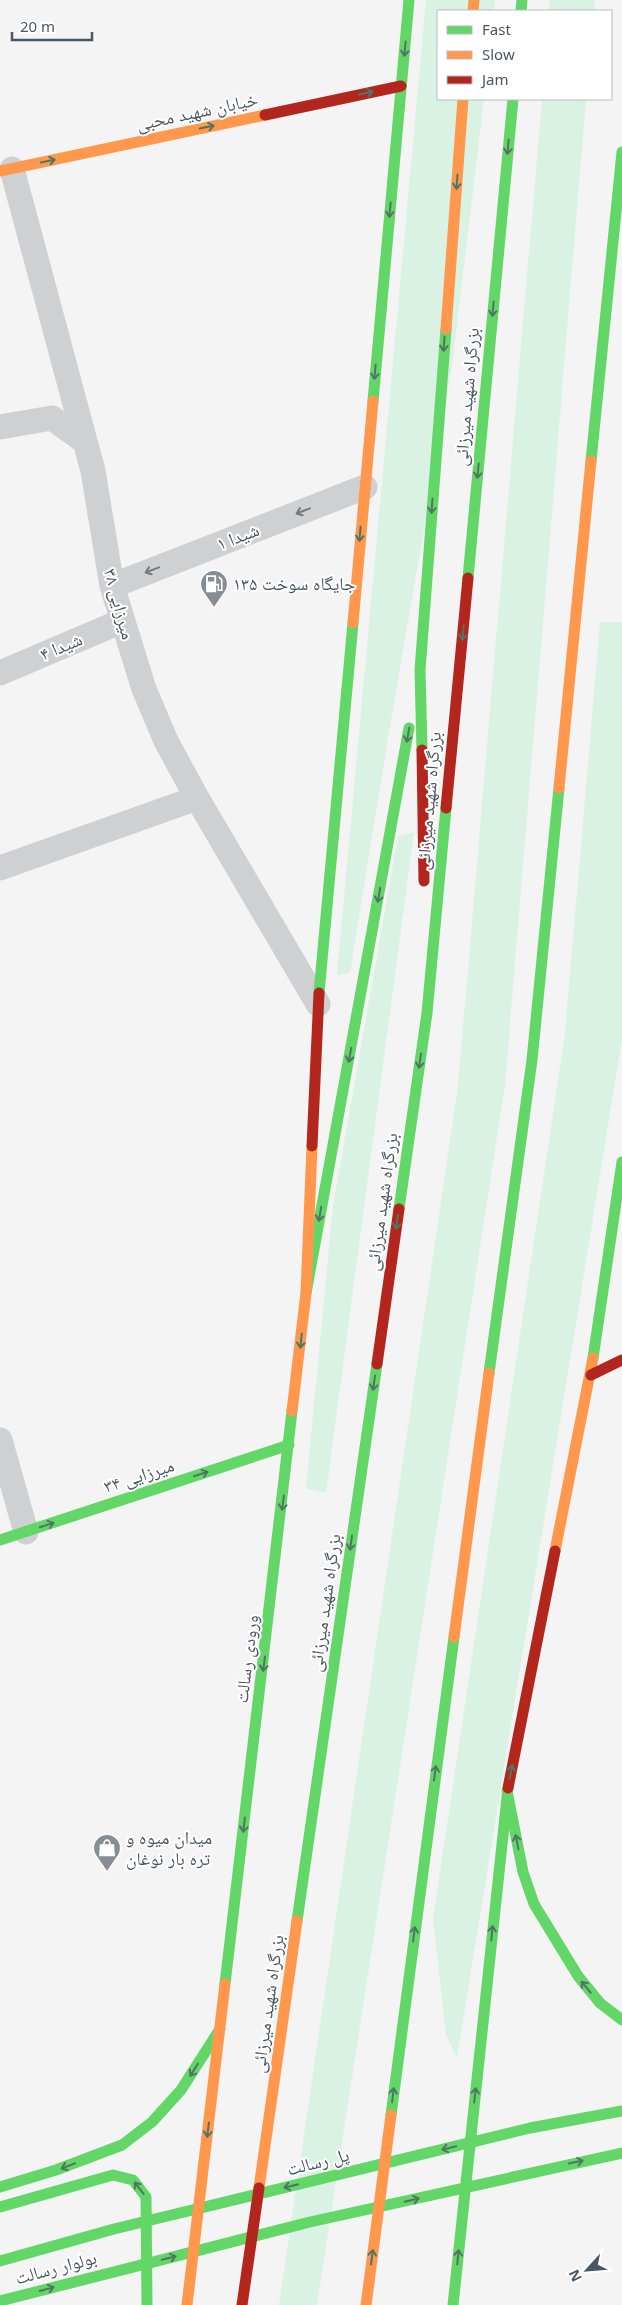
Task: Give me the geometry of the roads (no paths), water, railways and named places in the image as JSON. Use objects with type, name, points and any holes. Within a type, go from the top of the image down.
[{"type":"main road","points":[[306,1293],[318,1004],[409,0]]},
{"type":"main road","name":"خیابان شهید محبی","points":[[6,170],[401,86]]},
{"type":"main road","points":[[427,1012],[420,670],[463,100]]},
{"type":"main road","name":"بزرگراه شهید میرزائی","points":[[242,2305],[427,1012],[513,100]]},
{"type":"main road","points":[[366,2305],[422,1870],[532,1060],[622,152]]},
{"type":"main road","points":[[306,1293],[420,670]]},
{"type":"main road","points":[[453,2305],[507,1791],[591,1375],[622,1162]]},
{"type":"main road","points":[[605,1276],[616,1292]]},
{"type":"main road","name":"ورودی رسالت","points":[[187,2305],[306,1293]]},
{"type":"main road","points":[[591,1375],[622,1360]]},
{"type":"main road","name":"میرزایی ۳۴","points":[[0,1540],[289,1445]]},
{"type":"main road","points":[[507,1791],[523,1872],[534,1904],[578,1976],[600,2004],[622,2020]]},
{"type":"main road","points":[[0,2187],[56,2170],[122,2145],[152,2122],[181,2090],[220,2029]]},
{"type":"main road","name":"پل رسالت","points":[[114,2229],[530,2128],[622,2111]]},
{"type":"main road","name":"بولوار رسالت","points":[[0,2301],[121,2269],[530,2172],[622,2153]]},
{"type":"main road","points":[[0,2207],[113,2175],[133,2180],[146,2197],[147,2305]]},
{"type":"main road","name":"بولوار رسالت","points":[[0,2261],[114,2229]]},
{"type":"street","name":"میرزایی ۳۸","points":[[6,170],[93,471],[112,586],[147,697],[166,741],[197,798],[318,1004]]},
{"type":"street","points":[[0,427],[52,418],[84,441]]},
{"type":"street","name":"شیدا ۱","points":[[112,586],[365,487]]},
{"type":"street","name":"شیدا ۴","points":[[0,673],[122,621]]},
{"type":"street","points":[[0,868],[197,798]]},
{"type":"street","points":[[0,1440],[26,1532]]},
{"type":"place","name":"جایگاه سوخت ۱۳۵","points":[[214,608]]},
{"type":"place","name":"میدان میوه و تره بار نوغان","points":[[107,1872]]}]
